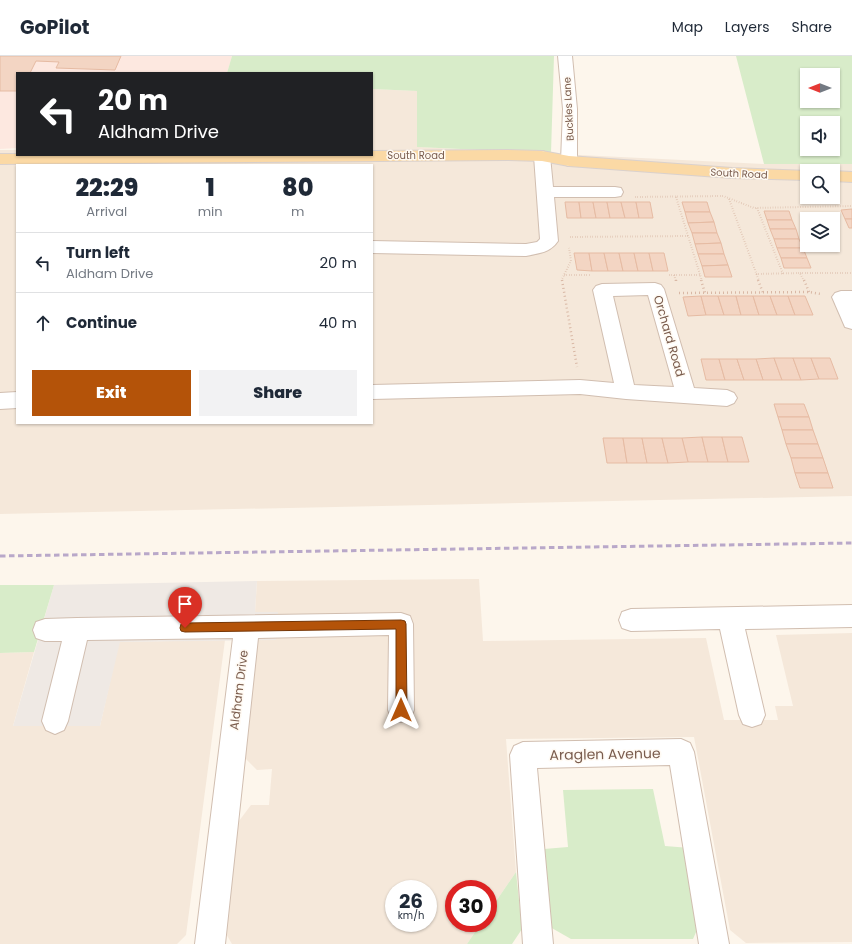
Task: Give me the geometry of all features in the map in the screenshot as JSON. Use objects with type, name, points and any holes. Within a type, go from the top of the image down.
[{"type":"main road","name":"South Road","points":[[373,155],[542,156],[569,161],[732,173],[800,175]]},
{"type":"main road","name":"South Road","points":[[0,159],[240,156]]},
{"type":"main road","points":[[840,176],[852,177]]},
{"type":"street","name":"Buckles Lane","points":[[564,56],[570,110],[569,161]]},
{"type":"street","points":[[373,248],[526,250],[542,247],[549,241],[542,156]]},
{"type":"street","points":[[545,192],[615,192]]},
{"type":"street","name":"Orchard Road","points":[[602,290],[655,289],[686,395]]},
{"type":"street","points":[[602,290],[626,392]]},
{"type":"street","points":[[847,297],[852,322]]},
{"type":"street","name":"Orchard Road","points":[[373,392],[580,387],[626,392],[727,398]]},
{"type":"street","points":[[0,401],[16,400]]},
{"type":"street","points":[[631,620],[852,616]]},
{"type":"street","points":[[730,618],[752,715]]},
{"type":"street","points":[[45,630],[401,624],[401,710]]},
{"type":"street","name":"Aldham Drive","points":[[210,944],[247,627]]},
{"type":"street","points":[[55,721],[77,629]]},
{"type":"street","name":"Araglen Avenue","points":[[538,944],[523,756],[681,752],[714,944]]},
{"type":"path","points":[[615,192],[627,197],[723,196],[757,208],[852,206]]},
{"type":"path","points":[[676,197],[705,293]]},
{"type":"path","points":[[729,199],[763,293]]},
{"type":"path","points":[[757,208],[783,274]]},
{"type":"path","points":[[580,387],[562,279],[571,261],[567,237],[688,236]]},
{"type":"path","points":[[800,273],[809,292]]},
{"type":"path","points":[[756,274],[852,273]]},
{"type":"path","points":[[564,275],[600,275],[602,290]]},
{"type":"path","points":[[667,275],[700,275]]},
{"type":"path","points":[[674,275],[679,293],[809,292],[847,297]]},
{"type":"shaded area","points":[[0,56],[232,56],[227,72],[16,72],[16,148],[0,149]]},
{"type":"shaded area","points":[[373,89],[417,91],[418,147],[764,164],[800,164],[800,204],[840,204],[840,164],[852,164],[852,496],[0,514],[0,150],[16,150],[16,156],[373,156]]},
{"type":"shaded area","points":[[479,579],[483,641],[706,638],[724,720],[778,720],[775,706],[793,706],[776,635],[852,633],[852,942],[746,943],[730,930],[694,737],[506,739],[516,872],[497,900],[497,880],[445,880],[445,932],[475,932],[467,944],[232,944],[225,932],[236,825],[251,805],[269,805],[272,769],[257,770],[246,759],[245,747],[257,640],[276,639],[278,613],[255,612],[257,581]]},
{"type":"shaded area","points":[[257,581],[255,612],[278,612],[276,640],[120,642],[100,726],[13,726],[54,585]]},
{"type":"shaded area","points":[[225,640],[186,935],[177,944],[0,944],[0,653],[34,652],[13,726],[100,726],[119,642]]},
{"type":"green space","points":[[232,56],[554,56],[551,153],[417,147],[417,91],[373,89],[373,72],[227,72]]},
{"type":"green space","points":[[736,56],[852,56],[852,164],[764,164]]},
{"type":"green space","points":[[0,585],[54,585],[34,652],[0,653]]},
{"type":"green space","points":[[653,789],[665,846],[690,848],[700,923],[693,939],[571,939],[550,927],[544,849],[568,847],[563,790]]},
{"type":"green space","points":[[516,872],[522,929],[512,944],[467,944],[475,932],[497,932],[497,900]]},
{"type":"building","points":[[0,56],[121,56],[115,70],[56,68],[59,62],[36,61],[30,72],[16,72],[16,91],[0,91]]},
{"type":"building","points":[[565,202],[579,202],[581,218],[567,218]]},
{"type":"building","points":[[579,202],[593,202],[596,218],[581,218]]},
{"type":"building","points":[[593,202],[607,202],[610,218],[596,218]]},
{"type":"building","points":[[607,202],[621,202],[625,218],[610,218]]},
{"type":"building","points":[[621,202],[636,202],[639,218],[625,218]]},
{"type":"building","points":[[636,202],[650,202],[653,218],[639,218]]},
{"type":"building","points":[[682,202],[707,202],[710,212],[685,212]]},
{"type":"building","points":[[852,209],[852,219],[845,219],[841,210]]},
{"type":"building","points":[[764,211],[789,211],[792,220],[767,220]]},
{"type":"building","points":[[685,212],[710,212],[714,222],[688,223]]},
{"type":"building","points":[[845,219],[852,219],[852,228],[849,228]]},
{"type":"building","points":[[767,220],[792,220],[796,229],[770,229]]},
{"type":"building","points":[[714,222],[717,233],[692,233],[688,223]]},
{"type":"building","points":[[770,229],[796,229],[799,239],[774,239]]},
{"type":"building","points":[[692,233],[717,233],[721,243],[695,244]]},
{"type":"building","points":[[774,239],[799,239],[800,241],[800,248],[777,248]]},
{"type":"building","points":[[721,243],[724,254],[698,254],[695,244]]},
{"type":"building","points":[[777,248],[800,248],[800,252],[805,252],[807,258],[781,258]]},
{"type":"building","points":[[574,253],[589,253],[592,271],[577,270]]},
{"type":"building","points":[[589,253],[604,253],[608,271],[592,271]]},
{"type":"building","points":[[604,253],[619,253],[623,271],[608,271]]},
{"type":"building","points":[[619,253],[634,253],[638,271],[623,271]]},
{"type":"building","points":[[634,253],[649,253],[653,271],[638,271]]},
{"type":"building","points":[[649,253],[664,253],[668,271],[653,271]]},
{"type":"building","points":[[698,254],[724,254],[728,265],[702,266]]},
{"type":"building","points":[[781,258],[807,258],[811,268],[784,268]]},
{"type":"building","points":[[728,265],[732,277],[705,277],[702,266]]},
{"type":"building","points":[[701,296],[706,315],[688,316],[683,297]]},
{"type":"building","points":[[701,296],[718,296],[724,315],[706,315]]},
{"type":"building","points":[[718,296],[736,296],[741,315],[724,315]]},
{"type":"building","points":[[736,296],[753,296],[759,315],[741,315]]},
{"type":"building","points":[[753,296],[770,296],[777,315],[759,315]]},
{"type":"building","points":[[770,296],[788,296],[795,315],[777,315]]},
{"type":"building","points":[[788,296],[805,296],[813,315],[795,315]]},
{"type":"building","points":[[774,358],[782,380],[763,380],[756,359]]},
{"type":"building","points":[[774,358],[793,358],[801,380],[782,380]]},
{"type":"building","points":[[793,358],[811,358],[819,379],[801,380]]},
{"type":"building","points":[[811,358],[830,358],[838,379],[819,379]]},
{"type":"building","points":[[701,359],[719,359],[725,380],[706,380]]},
{"type":"building","points":[[719,359],[737,359],[744,380],[725,380]]},
{"type":"building","points":[[737,359],[756,359],[763,380],[744,380]]},
{"type":"building","points":[[774,404],[804,404],[809,417],[778,417]]},
{"type":"building","points":[[778,417],[809,417],[813,430],[782,430]]},
{"type":"building","points":[[782,430],[813,430],[818,444],[786,444]]},
{"type":"building","points":[[702,437],[708,462],[688,462],[682,438]]},
{"type":"building","points":[[702,437],[722,437],[728,462],[708,462]]},
{"type":"building","points":[[722,437],[742,437],[749,462],[728,462]]},
{"type":"building","points":[[603,438],[623,438],[627,463],[607,463]]},
{"type":"building","points":[[623,438],[642,438],[647,463],[627,463]]},
{"type":"building","points":[[642,438],[662,438],[668,463],[647,463]]},
{"type":"building","points":[[662,438],[682,438],[688,462],[668,463]]},
{"type":"building","points":[[786,444],[818,444],[823,458],[791,458]]},
{"type":"building","points":[[791,458],[823,458],[828,473],[795,473]]},
{"type":"building","points":[[795,473],[828,473],[833,488],[800,488]]},
{"type":"railway","points":[[0,556],[852,543]]},
{"type":"route","points":[[185,628],[401,624],[401,710]]}]
